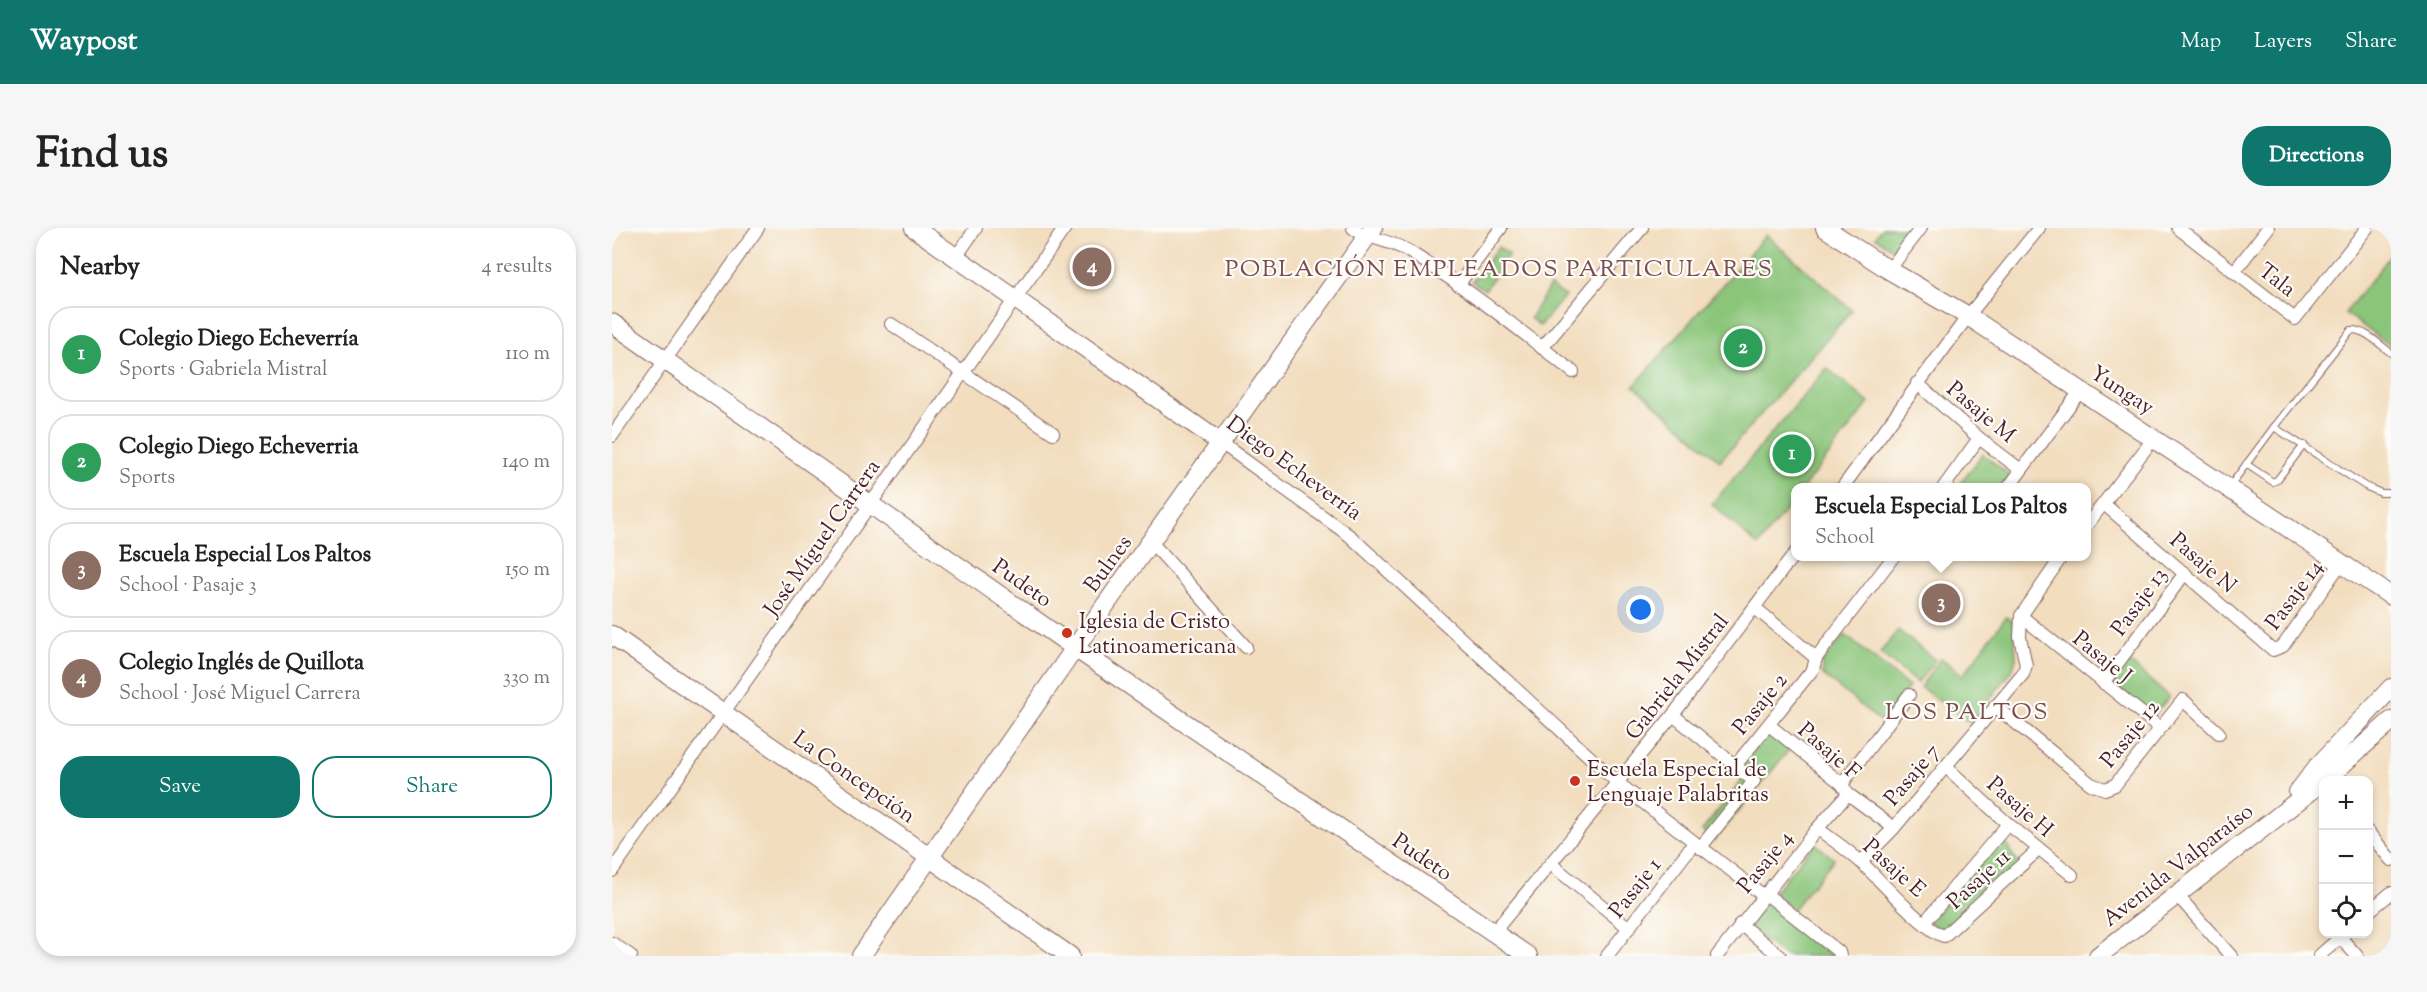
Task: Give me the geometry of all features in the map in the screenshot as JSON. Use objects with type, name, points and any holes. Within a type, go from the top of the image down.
[{"type":"main road","name":"Diego Echeverría","points":[[914,228],[1221,443]]},
{"type":"main road","name":"Yungay","points":[[1825,228],[1889,270],[1968,316],[2391,596]]},
{"type":"main road","name":"Bulnes","points":[[861,956],[1221,443],[1364,231]]},
{"type":"main road","name":"Pudeto","points":[[612,323],[1076,648],[1528,956]]},
{"type":"main road","name":"La Concepción","points":[[612,635],[1070,956]]},
{"type":"main road","name":"Avenida Valparaíso","points":[[2284,810],[2317,767],[2391,688]]},
{"type":"main road","name":"Avenida Valparaíso","points":[[2331,776],[2391,721]]},
{"type":"main road","name":"Avenida Valparaíso","points":[[2098,956],[2178,896],[2284,810],[2319,786]]},
{"type":"street","points":[[612,436],[758,228]]},
{"type":"street","points":[[956,257],[976,228]]},
{"type":"street","name":"José Miguel Carrera","points":[[612,871],[1065,228]]},
{"type":"street","points":[[1458,285],[1501,228]]},
{"type":"street","points":[[1542,348],[1642,228]]},
{"type":"street","points":[[1889,270],[1921,228]]},
{"type":"street","points":[[1846,483],[1917,383],[2039,228]]},
{"type":"street","name":"Tala","points":[[2178,228],[2295,319],[2367,228]]},
{"type":"street","points":[[2235,272],[2268,228]]},
{"type":"street","points":[[1364,231],[1406,250],[1458,285],[1573,372]]},
{"type":"street","points":[[891,324],[1053,434]]},
{"type":"street","name":"Pasaje M","points":[[1917,383],[1979,438],[2021,470]]},
{"type":"street","points":[[2012,483],[2081,390]]},
{"type":"street","points":[[1947,483],[1979,438]]},
{"type":"street","points":[[2091,520],[2154,438]]},
{"type":"street","name":"Diego Echeverría","points":[[1221,443],[1350,536],[1618,783],[1697,846],[1764,896],[1770,897],[1839,952],[1840,956]]},
{"type":"street","name":"Pasaje N","points":[[2104,504],[2271,649],[2277,649]]},
{"type":"street","points":[[1151,542],[1246,647]]},
{"type":"street","name":"Gabriela Mistral","points":[[1493,933],[1673,716],[1791,559]]},
{"type":"street","name":"Pasaje 2","points":[[1735,766],[1769,725],[1890,561]]},
{"type":"street","points":[[2020,616],[2058,561]]},
{"type":"street","name":"Pasaje 14","points":[[2277,649],[2283,646],[2341,563]]},
{"type":"street","name":"Pasaje 13","points":[[2103,683],[2185,573]]},
{"type":"street","points":[[1755,608],[1816,662]]},
{"type":"street","name":"Pasaje J","points":[[2020,616],[2160,728]]},
{"type":"street","name":"Pasaje 7","points":[[1861,862],[1894,828],[2024,674],[2026,665],[2020,638],[2020,616]]},
{"type":"street","name":"Pasaje 4","points":[[1717,956],[1816,830],[1909,695]]},
{"type":"street","name":"Pasaje 12","points":[[1995,706],[2091,784],[2105,789],[2115,786],[2182,700],[2219,733]]},
{"type":"street","points":[[1673,716],[1735,766]]},
{"type":"street","name":"Pasaje F","points":[[1769,725],[1894,828]]},
{"type":"street","name":"Pasaje 1","points":[[1607,956],[1697,846],[1754,781],[1735,766]]},
{"type":"street","name":"Pasaje H","points":[[1945,766],[2008,824],[2072,875]]},
{"type":"street","name":"Pasaje 11","points":[[1924,923],[2008,824]]},
{"type":"street","name":"Pasaje E","points":[[1816,830],[1822,832],[1861,862],[1924,923],[1937,934],[1944,936]]},
{"type":"street","points":[[2373,838],[2391,860]]},
{"type":"street","name":"Pasaje 11","points":[[1944,936],[2039,849]]},
{"type":"street","points":[[1551,864],[1629,928]]},
{"type":"street","points":[[2373,908],[2391,893]]},
{"type":"street","points":[[2178,896],[2231,956]]},
{"type":"street","points":[[1740,924],[1780,956]]},
{"type":"street","points":[[2319,956],[2339,938]]},
{"type":"street","points":[[2344,938],[2357,956]]},
{"type":"street","points":[[612,943],[631,956]]},
{"type":"lane","points":[[2229,487],[2351,330],[2364,333],[2391,353]]},
{"type":"lane","points":[[2274,427],[2365,486],[2381,493],[2391,493]]},
{"type":"lane","points":[[2246,464],[2273,482],[2304,445]]},
{"type":"green space","points":[[1882,228],[1910,228],[1894,250],[1875,237]]},
{"type":"green space","points":[[1766,235],[1852,310],[1720,461],[1634,386]]},
{"type":"green space","points":[[1498,247],[1509,254],[1485,290],[1472,282]]},
{"type":"green space","points":[[2391,255],[2391,346],[2345,313]]},
{"type":"green space","points":[[1550,286],[1565,296],[1540,326],[1530,318]]},
{"type":"green space","points":[[1827,368],[1869,403],[1807,483],[1791,483],[1791,503],[1758,546],[1712,504]]},
{"type":"green space","points":[[1983,454],[2017,481],[2015,483],[1961,483]]},
{"type":"green space","points":[[2006,617],[2014,623],[2016,659],[2012,671],[1970,723],[1920,687],[1941,658],[1963,675]]},
{"type":"green space","points":[[1898,630],[1935,660],[1917,683],[1880,653]]},
{"type":"green space","points":[[1845,635],[1909,687],[1881,722],[1822,674],[1822,662]]},
{"type":"green space","points":[[2126,659],[2169,697],[2153,716],[2109,681]]},
{"type":"green space","points":[[1768,733],[1789,750],[1714,841],[1702,831],[1748,772],[1742,766]]},
{"type":"green space","points":[[2001,837],[2019,865],[1944,933],[1929,922]]},
{"type":"green space","points":[[1815,843],[1834,859],[1793,909],[1773,893]]},
{"type":"green space","points":[[1768,899],[1836,956],[1784,956],[1745,925]]},
{"type":"place","name":"Colegio Inglés de Quillota","points":[[1092,267]]},
{"type":"place","name":"Colegio Diego Echeverria","points":[[1743,348]]},
{"type":"place","name":"Colegio Diego Echeverría","points":[[1792,454]]},
{"type":"place","name":"Escuela Especial Los Paltos","points":[[1941,603]]},
{"type":"place","name":"Iglesia de Cristo Latinoamericana","points":[[1067,633]]},
{"type":"place","name":"Escuela Especial de Lenguaje Palabritas","points":[[1575,781]]},
{"type":"district","name":"POBLACIÓN EMPLEADOS PARTICULARES","points":[[1499,268]]},
{"type":"district","name":"LOS PALTOS","points":[[1967,711]]}]
